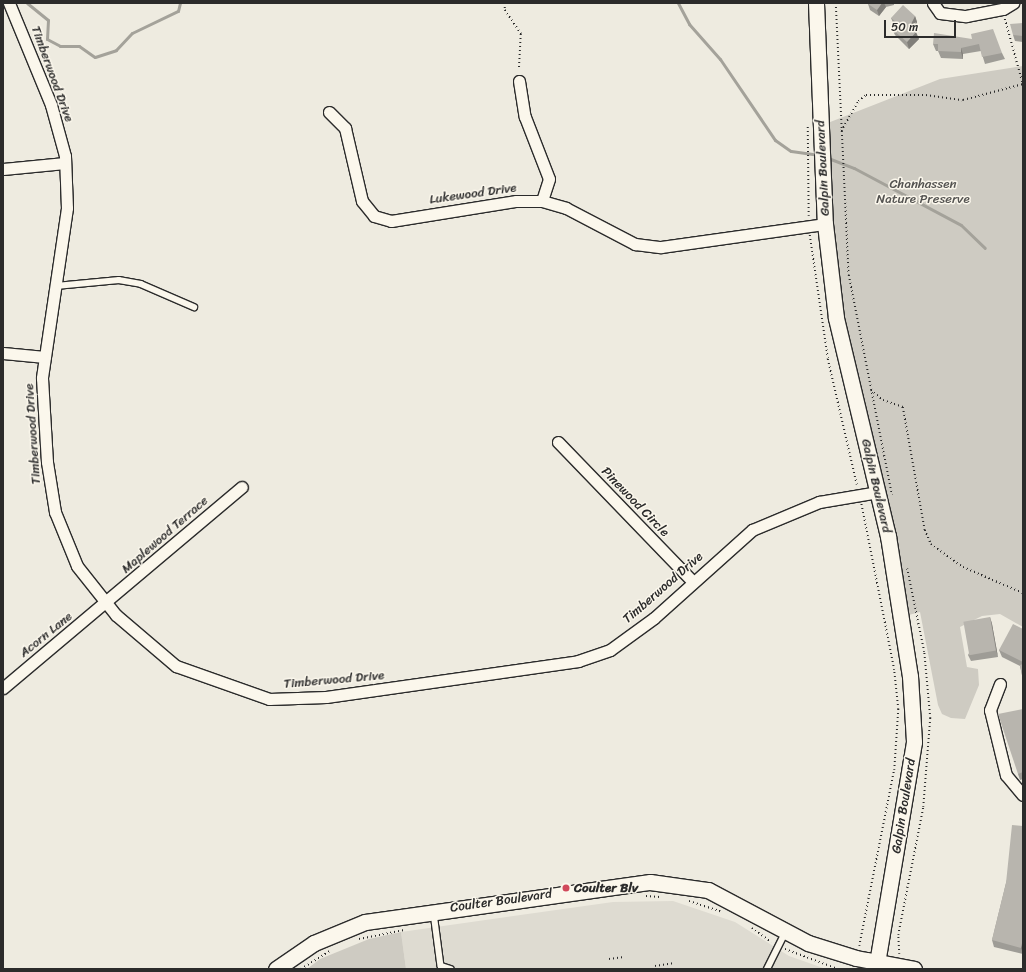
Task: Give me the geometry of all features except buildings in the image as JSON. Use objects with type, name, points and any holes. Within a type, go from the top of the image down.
[{"type":"street","name":"Timberwood Drive","points":[[9,3],[51,105],[65,164],[67,208],[42,378],[46,462],[55,512],[77,566],[107,604],[176,666],[269,699],[319,697],[457,681],[578,661],[610,650],[654,618],[692,581],[752,530],[819,502],[878,492]]},
{"type":"street","name":"Galpin Boulevard","points":[[816,3],[825,224],[836,318],[878,492],[910,676],[914,742],[876,965]]},
{"type":"street","points":[[933,3],[940,13],[966,16],[1003,9],[1013,3]]},
{"type":"street","points":[[519,82],[525,117],[549,179],[542,201]]},
{"type":"street","name":"Lukewood Drive","points":[[330,112],[345,128],[362,201],[374,216],[391,221],[516,201],[542,201],[566,208],[635,244],[661,246],[825,224]]},
{"type":"street","points":[[3,169],[65,164]]},
{"type":"street","points":[[3,353],[45,357]]},
{"type":"street","name":"Pinewood Circle","points":[[558,442],[692,581]]},
{"type":"street","name":"Maplewood Terrace","points":[[107,604],[242,487]]},
{"type":"street","name":"Acorn Lane","points":[[3,688],[107,604]]},
{"type":"street","points":[[1000,684],[990,710],[1006,775],[1023,795]]},
{"type":"street","name":"Coulter Boulevard","points":[[276,969],[314,942],[345,928],[382,918],[624,883],[671,883],[727,897],[782,939],[827,950],[876,965],[914,969]]},
{"type":"lane","points":[[56,286],[119,280],[141,284],[194,307]]},
{"type":"lane","points":[[433,910],[438,967],[451,969]]},
{"type":"lane","points":[[767,969],[782,939]]},
{"type":"path","points":[[505,3],[505,10],[521,34],[519,82]]},
{"type":"path","points":[[840,132],[858,101],[866,95],[926,94],[963,100],[1023,84],[1003,9]]},
{"type":"path","points":[[871,390],[883,400],[903,407],[925,530],[931,544],[963,567],[1023,593]]},
{"type":"path","points":[[638,897],[665,897]]},
{"type":"path","points":[[683,899],[726,914]]},
{"type":"path","points":[[750,926],[782,939],[838,969]]},
{"type":"path","points":[[355,940],[406,930]]},
{"type":"path","points":[[301,969],[336,948]]},
{"type":"path","points":[[609,959],[624,957]]},
{"type":"path","points":[[656,966],[673,963]]},
{"type":"shaded area","points":[[673,901],[735,922],[789,956],[826,969],[406,969],[401,932],[613,902]]},
{"type":"green space","name":"Chanhassen Nature Preserve","points":[[1023,66],[1023,627],[1000,614],[982,616],[960,627],[967,667],[978,669],[979,685],[965,719],[951,718],[942,714],[938,705],[920,612],[901,617],[836,318],[820,126],[940,79]]},
{"type":"green space","points":[[401,932],[406,969],[307,969],[320,959],[369,939]]},
{"type":"waterway","points":[[27,3],[48,20],[47,39],[60,46],[79,46],[95,57],[116,50],[132,33],[178,11],[180,3]]},
{"type":"waterway","points":[[678,3],[689,24],[720,59],[775,140],[791,151],[818,155]]},
{"type":"waterway","points":[[828,158],[854,168],[961,225],[985,248]]},
{"type":"place","name":"Coulter Blv","points":[[566,888]]}]
